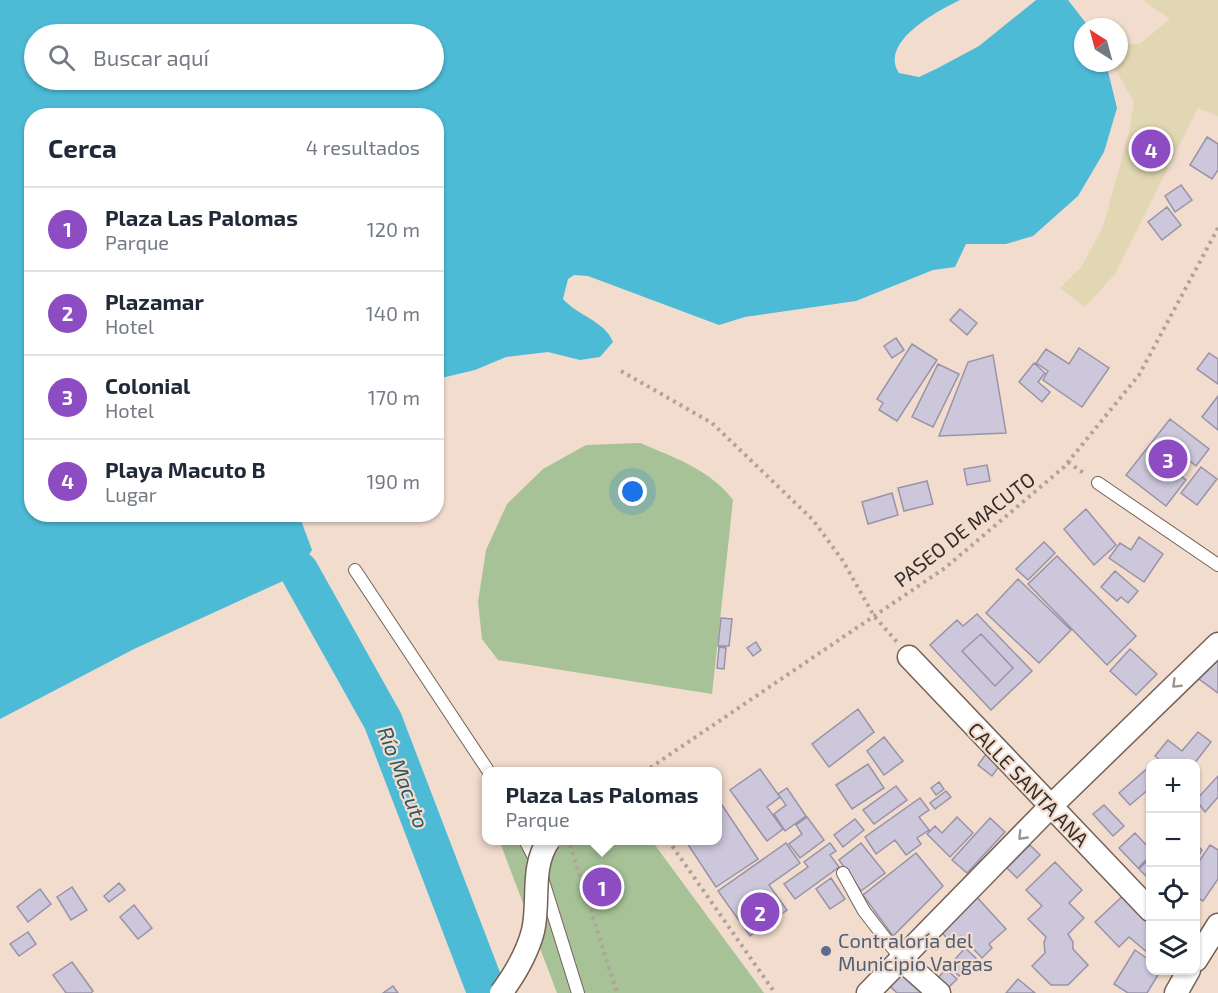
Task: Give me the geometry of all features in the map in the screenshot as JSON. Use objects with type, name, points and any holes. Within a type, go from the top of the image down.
[{"type":"street","points":[[868,993],[1050,807],[1218,644]]},
{"type":"street","name":"CALLE SANTA ANA","points":[[909,657],[1146,906]]},
{"type":"street","points":[[501,993],[525,956],[533,930],[536,879],[545,845]]},
{"type":"street","points":[[1200,952],[1218,925]]},
{"type":"street","points":[[902,960],[939,993]]},
{"type":"street","points":[[1176,993],[1186,975]]},
{"type":"lane","points":[[1098,483],[1218,565]]},
{"type":"lane","points":[[355,570],[486,767]]},
{"type":"lane","points":[[528,845],[538,865],[578,993]]},
{"type":"lane","points":[[843,873],[859,904],[902,960]]},
{"type":"path","name":"PASEO DE MACUTO","points":[[650,767],[945,568],[1064,467],[1138,375],[1218,228]]},
{"type":"path","points":[[621,370],[712,423],[813,520],[843,561],[874,616],[909,657]]},
{"type":"path","points":[[570,845],[617,993]]},
{"type":"path","points":[[671,845],[775,993]]},
{"type":"green space","points":[[640,443],[703,472],[733,500],[712,694],[498,660],[482,639],[478,602],[486,550],[507,504],[543,469],[586,445]]},
{"type":"green space","points":[[501,845],[655,845],[764,993],[557,993]]},
{"type":"sand","points":[[1143,0],[1218,0],[1218,116],[1198,108],[1115,274],[1085,307],[1060,288],[1082,266],[1103,227],[1129,133],[1134,102],[1117,72],[1128,72],[1128,44],[1140,44],[1170,19]]},
{"type":"water","points":[[0,0],[960,0],[926,19],[904,39],[897,50],[895,61],[899,73],[919,77],[979,46],[1036,0],[1068,0],[1082,18],[1074,18],[1074,72],[1108,72],[1117,108],[1104,152],[1078,196],[1033,236],[1006,244],[966,244],[955,267],[933,270],[856,301],[745,317],[719,325],[588,276],[574,275],[568,279],[563,299],[598,324],[609,335],[613,342],[600,357],[580,360],[548,352],[506,357],[475,370],[444,377],[444,108],[24,108],[24,522],[302,522],[312,550],[299,571],[283,581],[134,649],[0,719]]},
{"type":"building","points":[[1207,137],[1218,144],[1218,170],[1212,179],[1190,165]]},
{"type":"building","points":[[1181,185],[1192,200],[1175,212],[1165,196]]},
{"type":"building","points":[[1167,207],[1181,225],[1162,240],[1148,222]]},
{"type":"building","points":[[960,309],[977,323],[967,335],[950,320]]},
{"type":"building","points":[[896,338],[904,350],[892,358],[884,346]]},
{"type":"building","points":[[912,344],[937,360],[897,421],[879,410],[883,403],[877,399]]},
{"type":"building","points":[[1079,348],[1109,368],[1082,407],[1043,380],[1048,371],[1036,363],[1046,349],[1069,364]]},
{"type":"building","points":[[1209,353],[1218,359],[1218,384],[1197,369]]},
{"type":"building","points":[[993,355],[1006,433],[939,436],[968,362]]},
{"type":"building","points":[[1034,363],[1045,373],[1038,382],[1050,392],[1042,402],[1019,382]]},
{"type":"building","points":[[938,364],[959,374],[933,427],[912,417]]},
{"type":"building","points":[[1218,396],[1218,430],[1202,417]]},
{"type":"building","points":[[1170,419],[1209,449],[1196,466],[1187,459],[1176,472],[1186,480],[1166,506],[1126,475]]},
{"type":"building","points":[[987,465],[990,481],[967,485],[964,469]]},
{"type":"building","points":[[1201,467],[1217,479],[1197,505],[1181,493]]},
{"type":"building","points":[[927,481],[933,504],[904,511],[898,488]]},
{"type":"building","points":[[892,493],[898,515],[868,524],[862,502]]},
{"type":"building","points":[[1086,509],[1116,545],[1094,565],[1064,529]]},
{"type":"building","points":[[1139,537],[1163,554],[1144,582],[1109,558],[1120,543],[1131,550]]},
{"type":"building","points":[[1044,542],[1055,553],[1028,580],[1016,569]]},
{"type":"building","points":[[1057,556],[1136,636],[1107,665],[1028,584]]},
{"type":"building","points":[[1115,571],[1138,591],[1128,603],[1121,597],[1117,601],[1101,587]]},
{"type":"building","points":[[1018,579],[1071,630],[1039,663],[986,613]]},
{"type":"building","points":[[977,614],[1032,671],[991,710],[930,645],[957,620],[963,626]],"holes":[[[981,634],[1013,668],[995,686],[962,651]]]},
{"type":"building","points":[[721,618],[732,619],[729,646],[718,646]]},
{"type":"building","points":[[981,634],[1013,668],[995,686],[962,651]]},
{"type":"building","points":[[756,642],[761,650],[753,656],[747,648]]},
{"type":"building","points":[[719,647],[726,648],[724,669],[717,668]]},
{"type":"building","points":[[1130,649],[1157,674],[1136,695],[1110,671]]},
{"type":"building","points":[[1218,653],[1218,693],[1199,679]]},
{"type":"building","points":[[858,709],[874,732],[829,767],[812,744]]},
{"type":"building","points":[[1198,732],[1211,742],[1198,759],[1158,759],[1155,756],[1168,740],[1182,751]]},
{"type":"building","points":[[884,737],[903,761],[884,775],[867,751]]},
{"type":"building","points":[[986,754],[1000,765],[992,776],[978,765]]},
{"type":"building","points":[[868,764],[884,788],[852,809],[836,785]]},
{"type":"building","points":[[760,769],[780,797],[767,807],[783,829],[767,841],[730,790]]},
{"type":"building","points":[[1146,769],[1146,791],[1130,805],[1119,793]]},
{"type":"building","points":[[1218,776],[1218,797],[1205,812],[1200,805],[1200,796]]},
{"type":"building","points":[[939,782],[944,789],[936,795],[931,788]]},
{"type":"building","points":[[896,786],[907,800],[874,824],[863,810]]},
{"type":"building","points":[[787,788],[806,816],[785,831],[774,814],[786,805],[778,794]]},
{"type":"building","points":[[946,791],[951,797],[935,809],[930,803]]},
{"type":"building","points":[[920,798],[929,810],[919,817],[929,830],[917,838],[921,844],[906,855],[895,840],[876,854],[865,837]]},
{"type":"building","points":[[722,805],[758,859],[716,887],[688,845],[722,845]]},
{"type":"building","points":[[1104,805],[1124,826],[1113,836],[1093,814]]},
{"type":"building","points":[[807,817],[824,840],[800,858],[789,844],[802,834],[796,825]]},
{"type":"building","points":[[957,817],[973,833],[950,857],[927,834],[935,826],[942,833]]},
{"type":"building","points":[[990,818],[1005,832],[967,873],[952,860]]},
{"type":"building","points":[[855,819],[864,830],[843,847],[834,835]]},
{"type":"building","points":[[1135,833],[1146,845],[1146,860],[1138,868],[1119,848]]},
{"type":"building","points":[[786,843],[800,863],[769,885],[787,910],[750,936],[718,891]]},
{"type":"building","points":[[830,843],[836,851],[830,855],[839,867],[795,899],[784,884],[808,867],[804,862]]},
{"type":"building","points":[[861,843],[885,873],[861,891],[839,860]]},
{"type":"building","points":[[1030,845],[1040,855],[1017,878],[1007,868]]},
{"type":"building","points":[[1210,845],[1218,850],[1218,879],[1203,901],[1200,899],[1200,860]]},
{"type":"building","points":[[916,853],[943,886],[893,936],[863,895]]},
{"type":"building","points":[[1055,862],[1082,890],[1069,903],[1084,918],[1068,934],[1073,942],[1073,949],[1088,965],[1068,985],[1051,985],[1032,966],[1045,953],[1046,937],[1028,919],[1042,906],[1026,890]]},
{"type":"building","points":[[1146,862],[1146,876],[1139,869]]},
{"type":"building","points":[[831,878],[845,899],[830,909],[816,889]]},
{"type":"building","points":[[119,883],[125,890],[109,902],[104,896]]},
{"type":"building","points":[[72,887],[87,910],[71,920],[57,897]]},
{"type":"building","points":[[40,889],[51,904],[28,922],[17,907]]},
{"type":"building","points":[[1128,891],[1146,911],[1146,951],[1129,937],[1119,947],[1095,922]]},
{"type":"building","points":[[974,894],[1006,929],[989,944],[992,948],[982,958],[961,936],[952,944],[937,927]]},
{"type":"building","points":[[134,905],[152,928],[138,939],[120,917]]},
{"type":"building","points":[[28,932],[36,944],[19,956],[10,944]]},
{"type":"building","points":[[965,948],[976,958],[959,976],[949,966]]},
{"type":"building","points":[[1135,950],[1146,958],[1146,975],[1158,975],[1147,993],[1128,993],[1114,984]]},
{"type":"building","points":[[72,962],[93,991],[91,993],[66,993],[53,975]]},
{"type":"building","points":[[903,967],[927,993],[897,993],[887,983]]},
{"type":"building","points":[[946,969],[957,979],[947,989],[936,980]]},
{"type":"building","points":[[1018,979],[1035,993],[1006,993]]},
{"type":"building","points":[[393,986],[398,993],[383,993]]},
{"type":"waterway","name":"Río Macuto","points":[[299,571],[383,721],[487,993]]},
{"type":"place","name":"Playa Macuto B","points":[[1151,149]]},
{"type":"place","name":"Colonial","points":[[1168,459]]},
{"type":"place","name":"Plaza Las Palomas","points":[[602,887]]},
{"type":"place","name":"Plazamar","points":[[760,912]]},
{"type":"place","name":"Contraloría del Municipio Vargas","points":[[826,951]]}]
